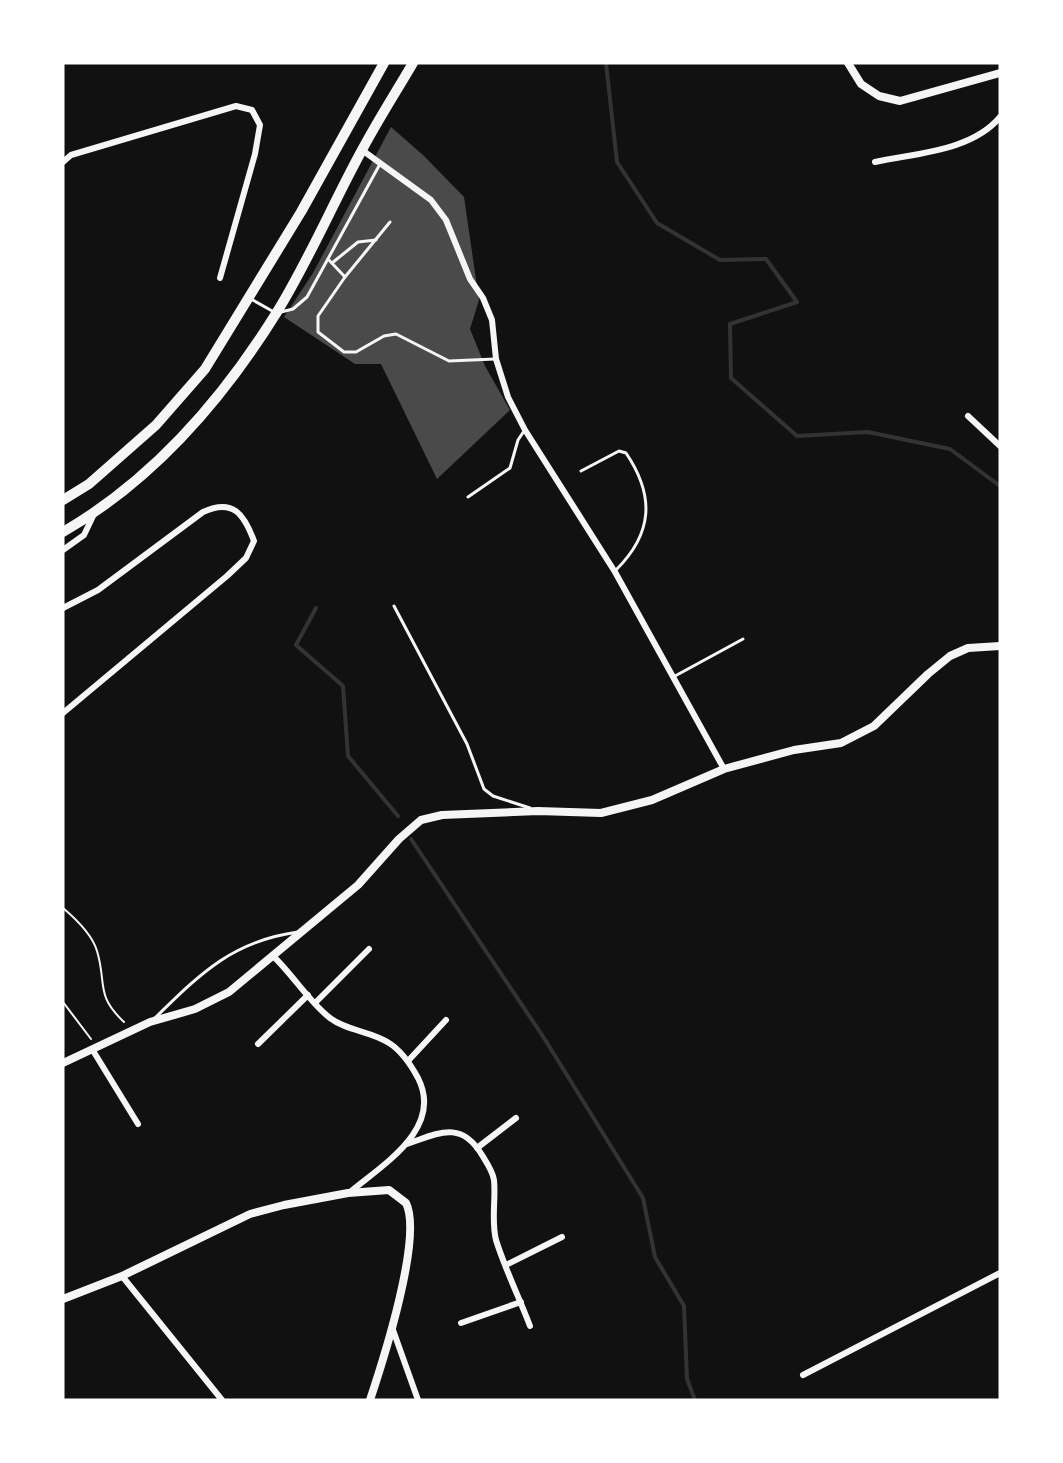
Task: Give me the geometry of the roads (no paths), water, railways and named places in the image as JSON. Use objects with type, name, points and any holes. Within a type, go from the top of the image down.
[{"type":"highway","points":[[63,500],[89,484],[156,425],[205,369],[301,213],[384,63]]},
{"type":"highway","points":[[63,532],[94,514],[145,474],[184,436],[224,386],[276,313],[362,150],[413,63]]},
{"type":"street","points":[[848,63],[861,84],[879,96],[900,101],[1000,73]]},
{"type":"street","points":[[63,162],[71,154],[236,106],[252,110],[260,125],[255,154],[220,278]]},
{"type":"street","points":[[875,162],[962,142],[979,135],[1000,117]]},
{"type":"street","points":[[362,150],[431,200],[446,220],[470,279],[483,298],[492,320],[496,359],[508,397],[525,430],[615,572],[724,769]]},
{"type":"street","points":[[968,416],[1000,446]]},
{"type":"street","points":[[63,608],[98,590],[203,512],[214,507],[228,506],[245,518],[254,541],[246,558],[185,613],[63,713]]},
{"type":"street","points":[[63,550],[84,534],[94,514]]},
{"type":"street","points":[[63,1063],[150,1022],[195,1009],[229,992],[358,885],[399,839],[422,820],[442,816],[538,811],[601,813],[652,800],[724,769],[794,750],[841,742],[874,726],[950,656],[968,648],[1000,646]]},
{"type":"street","points":[[316,1002],[369,949]]},
{"type":"street","points":[[274,957],[329,1018],[390,1043],[408,1061],[423,1088],[426,1104],[423,1116],[406,1144],[348,1194]]},
{"type":"street","points":[[258,1044],[308,995]]},
{"type":"street","points":[[408,1061],[446,1020]]},
{"type":"street","points":[[94,1048],[138,1124]]},
{"type":"street","points":[[477,1148],[516,1118]]},
{"type":"street","points":[[406,1144],[440,1133],[455,1131],[468,1137],[477,1148],[494,1179],[493,1223],[530,1326]]},
{"type":"street","points":[[63,1299],[122,1276],[250,1214],[284,1205],[348,1194],[389,1190],[399,1196],[409,1210],[411,1225],[393,1330],[370,1400]]},
{"type":"street","points":[[506,1264],[562,1238]]},
{"type":"street","points":[[803,1375],[1000,1273]]},
{"type":"street","points":[[122,1276],[222,1400]]},
{"type":"street","points":[[461,1323],[521,1302]]},
{"type":"street","points":[[393,1330],[418,1400]]},
{"type":"lane","points":[[249,298],[276,313],[299,305],[328,259],[381,163]]},
{"type":"lane","points":[[390,222],[345,276],[318,316],[318,332],[344,352],[356,352],[384,336],[396,334],[449,361],[496,359]]},
{"type":"lane","points":[[332,263],[358,242],[376,240]]},
{"type":"lane","points":[[328,259],[345,276]]},
{"type":"lane","points":[[468,497],[510,468],[518,440],[525,430]]},
{"type":"lane","points":[[581,471],[618,451],[626,453],[638,471],[644,492],[645,528],[634,552],[615,572]]},
{"type":"lane","points":[[394,606],[467,744],[484,789],[493,796],[538,811]]},
{"type":"lane","points":[[673,677],[743,639]]},
{"type":"lane","points":[[150,1022],[188,985],[236,949],[275,935],[305,931]]},
{"type":"waterway","points":[[606,63],[617,162],[657,223],[720,260],[766,259],[797,302],[730,324],[731,378],[797,436],[868,432],[950,449],[1000,486]]},
{"type":"waterway","points":[[316,608],[296,645],[343,686],[348,756],[398,816]]},
{"type":"waterway","points":[[411,839],[544,1038],[643,1198],[655,1257],[684,1306],[687,1379],[695,1400]]}]
